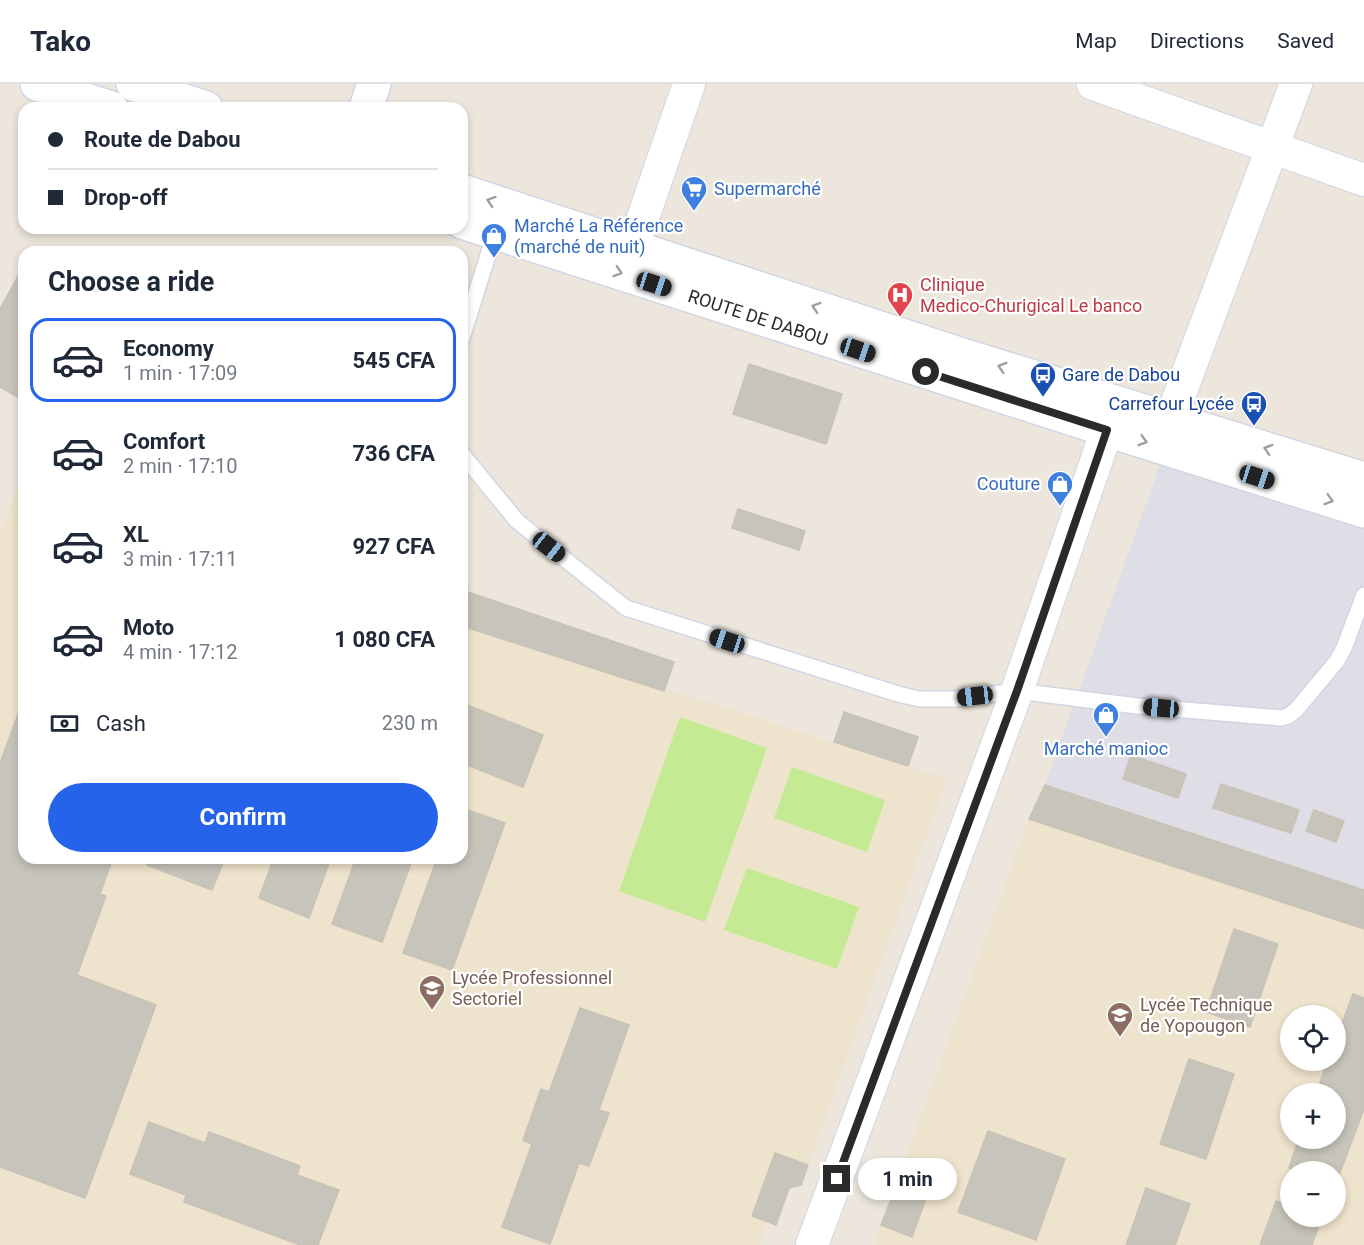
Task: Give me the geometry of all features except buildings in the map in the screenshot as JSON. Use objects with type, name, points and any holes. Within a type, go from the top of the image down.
[{"type":"street","points":[[37,84],[92,102]]},
{"type":"street","points":[[133,84],[188,102]]},
{"type":"street","points":[[368,102],[374,84]]},
{"type":"street","points":[[633,247],[689,84]]},
{"type":"street","points":[[1093,84],[1364,180]]},
{"type":"street","points":[[1171,418],[1296,84]]},
{"type":"street","name":"ROUTE DE DABOU","points":[[468,193],[956,353],[1364,479]]},
{"type":"street","name":"ROUTE DE DABOU","points":[[468,224],[1364,511]]},
{"type":"street","points":[[812,1245],[1017,691],[1107,430]]},
{"type":"lane","points":[[468,319],[495,233]]},
{"type":"lane","points":[[468,461],[517,521],[626,608],[919,699],[955,699],[1017,691],[1137,706],[1281,718],[1296,710],[1337,661],[1364,595]]},
{"type":"shaded area","points":[[1169,440],[1364,505],[1364,929],[1029,819],[1045,785]]},
{"type":"shaded area","name":"Lycée Professionnel Sectoriel","points":[[18,486],[18,864],[468,864],[468,625],[947,779],[801,1185],[789,1188],[776,1225],[767,1222],[759,1245],[0,1245],[0,533]]},
{"type":"shaded area","name":"Lycée Technique de Yopougon","points":[[1029,819],[1364,929],[1364,1245],[874,1245]]},
{"type":"green space","points":[[680,717],[767,748],[705,922],[619,891]]},
{"type":"green space","points":[[792,767],[885,800],[867,852],[774,818]]},
{"type":"green space","points":[[747,868],[859,907],[837,969],[724,930]]},
{"type":"place","name":"Supermarché","points":[[694,212]]},
{"type":"place","name":"Marché La Référence (marché de nuit)","points":[[494,259]]},
{"type":"place","name":"Clinique Medico-Churigical Le banco","points":[[900,318]]},
{"type":"place","name":"Gare de Dabou","points":[[1043,398]]},
{"type":"place","name":"Carrefour Lycée","points":[[1254,427]]},
{"type":"place","name":"Couture","points":[[1060,507]]},
{"type":"place","name":"Marché manioc","points":[[1106,738]]},
{"type":"place","name":"Lycée Professionnel Sectoriel","points":[[432,1011]]},
{"type":"place","name":"Lycée Technique de Yopougon","points":[[1120,1038]]},
{"type":"route","points":[[837,1179],[1017,691],[1107,430],[926,372]]}]
